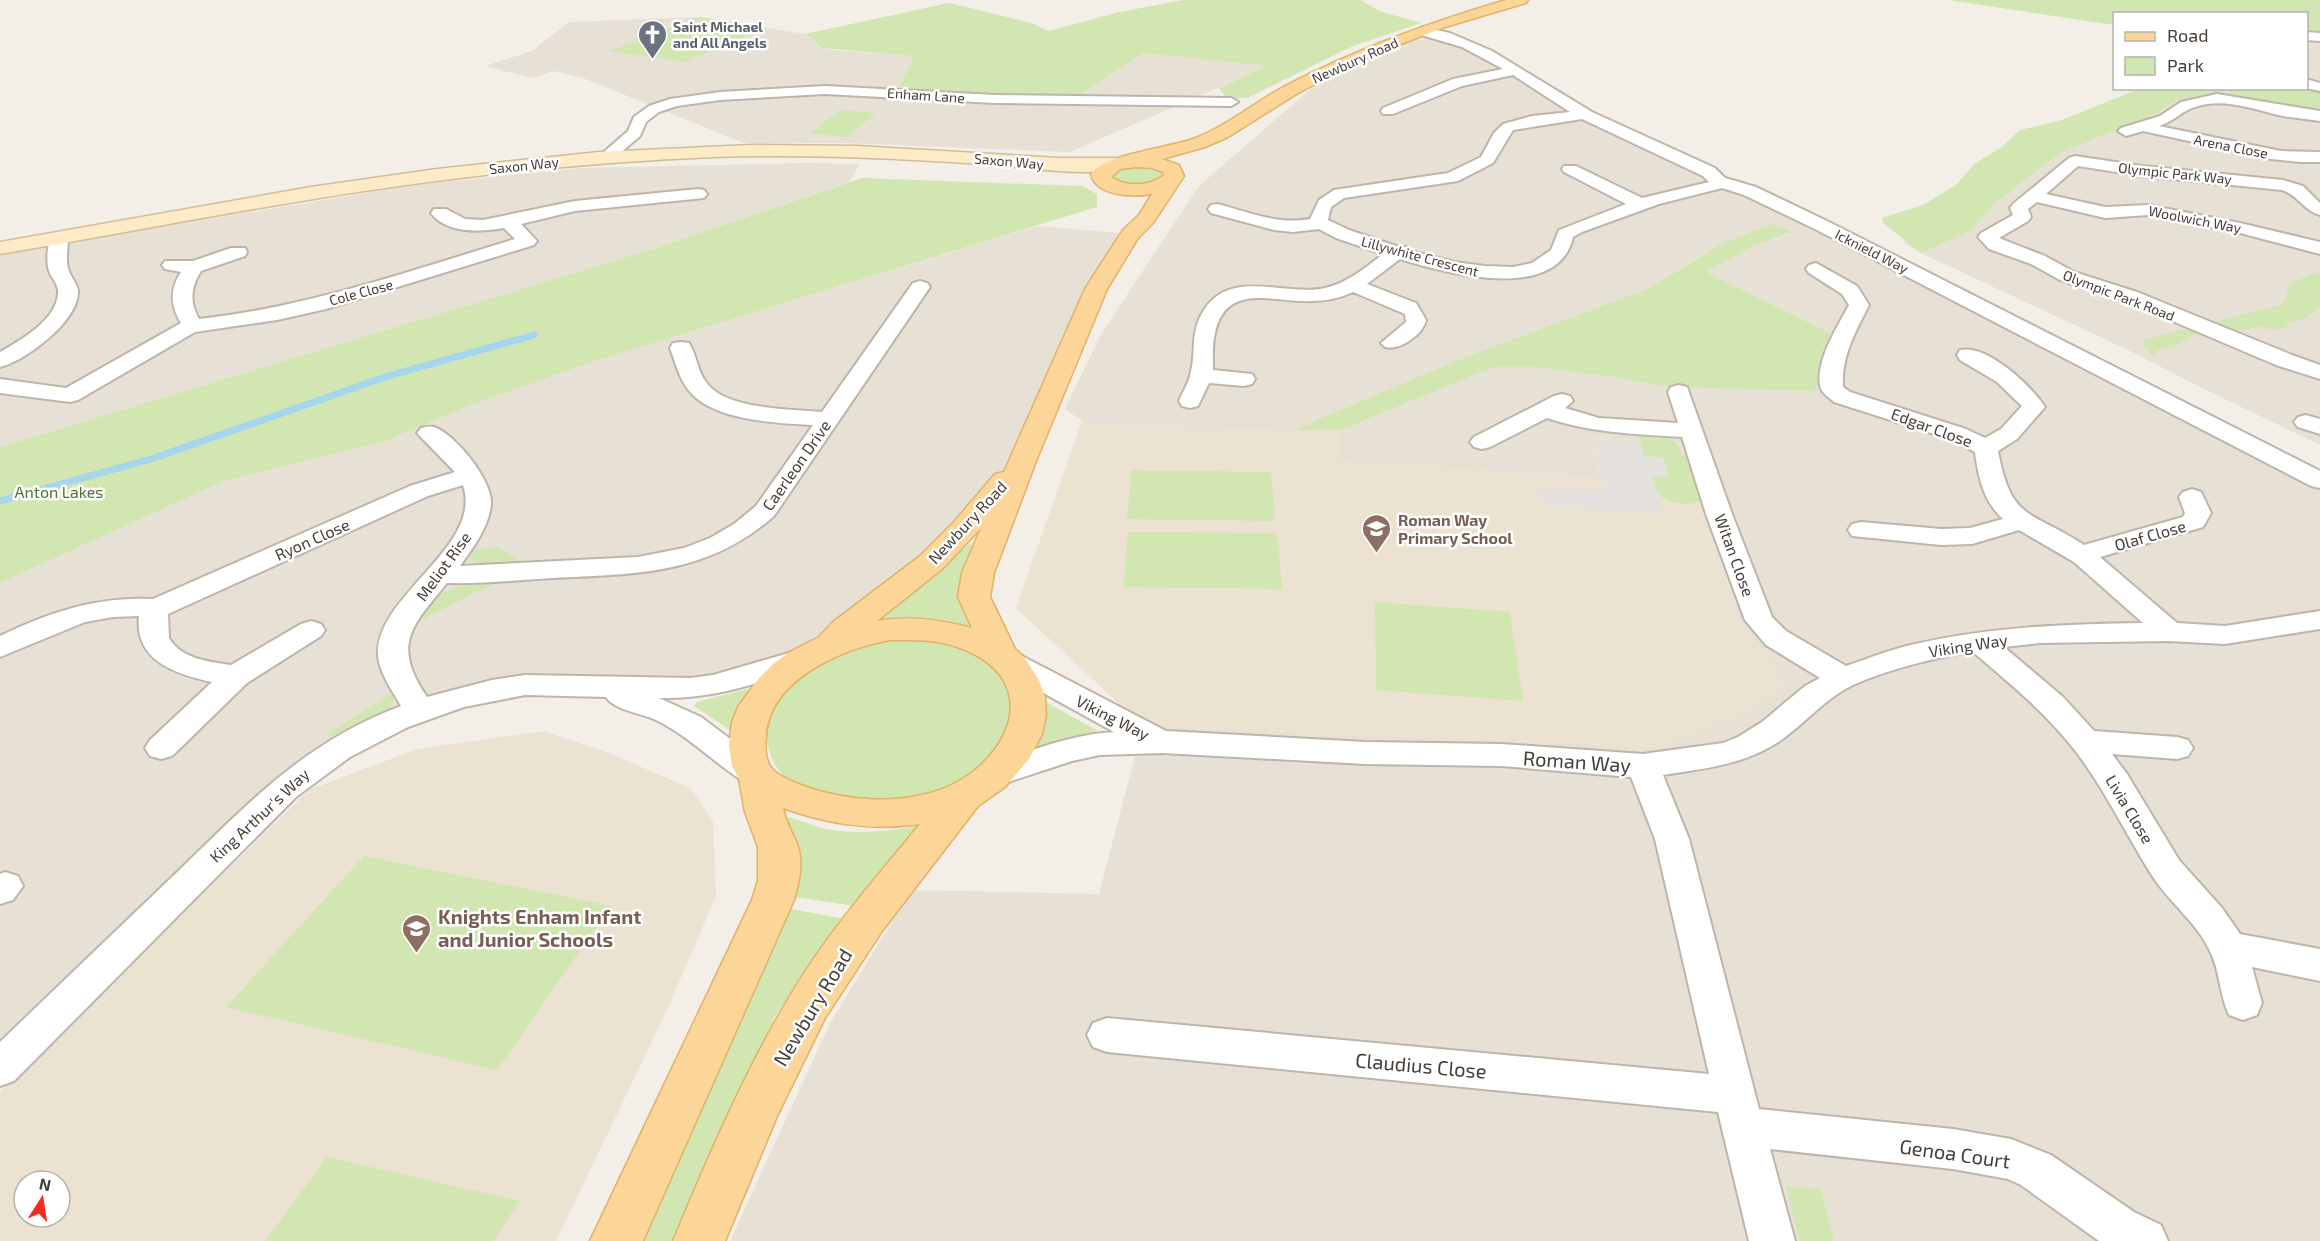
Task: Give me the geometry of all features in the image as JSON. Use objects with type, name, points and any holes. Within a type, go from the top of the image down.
[{"type":"main road","name":"Newbury Road","points":[[1116,173],[1235,127],[1281,96],[1326,71],[1423,31],[1521,0]]},
{"type":"main road","name":"Newbury Road","points":[[699,1241],[757,1106],[809,1004],[867,919],[980,785],[1022,742],[1028,708],[1023,682],[1005,657],[979,612],[974,597],[974,588],[1022,461],[1096,289],[1130,234],[1146,219],[1165,191],[1179,157],[1199,142]]},
{"type":"main road","points":[[1150,162],[1170,176],[1148,188],[1116,173],[1150,162]]},
{"type":"main road","points":[[1116,173],[1129,201],[1132,216],[1130,234]]},
{"type":"main road","name":"Newbury Road","points":[[754,775],[747,742],[750,720],[767,691],[861,615],[920,572],[950,544],[1022,461]]},
{"type":"main road","points":[[812,654],[868,633],[911,629],[954,635],[1005,657]]},
{"type":"main road","points":[[754,775],[812,804],[857,813],[915,810],[980,785]]},
{"type":"main road","points":[[616,1241],[767,916],[776,891],[780,864],[778,847],[764,812],[754,775]]},
{"type":"street","name":"Icknield Way","points":[[1423,31],[1467,43],[1586,114],[1709,172],[1719,182],[1750,191],[1823,226],[2320,481]]},
{"type":"street","points":[[1389,111],[1458,82],[1515,70]]},
{"type":"street","name":"Enham Lane","points":[[605,158],[635,133],[642,117],[654,109],[675,102],[720,96],[785,91],[866,91],[995,99],[1231,102]]},
{"type":"street","points":[[2126,130],[2165,118],[2186,105],[2217,98],[2236,99],[2275,110],[2320,116]]},
{"type":"street","points":[[1322,224],[1319,220],[1321,207],[1328,200],[1340,194],[1364,189],[1412,185],[1452,177],[1487,159],[1508,127],[1532,121],[1586,114]]},
{"type":"street","name":"Arena Close","points":[[2143,126],[2182,136],[2277,154],[2301,158],[2320,157]]},
{"type":"street","points":[[635,133],[648,155]]},
{"type":"street","name":"Saxon Way","points":[[0,248],[373,184],[478,170],[648,155],[731,151],[854,152],[970,157],[1116,173]]},
{"type":"street","name":"Olympic Park Way","points":[[2035,196],[2072,162],[2084,161],[2142,171],[2283,185],[2301,191],[2312,206],[2320,210]]},
{"type":"street","points":[[1603,170],[1576,172],[1640,204]]},
{"type":"street","name":"Lillywhite Crescent","points":[[1217,209],[1281,226],[1322,224],[1343,235],[1474,272],[1504,274],[1528,271],[1546,263],[1556,256],[1562,247],[1565,234],[1571,230],[1640,204],[1713,187],[1719,182]]},
{"type":"street","points":[[440,213],[450,221],[464,225],[511,221],[575,206],[671,201],[698,194]]},
{"type":"street","name":"Woolwich Way","points":[[2035,196],[2106,213],[2148,210],[2245,229],[2320,248]]},
{"type":"street","name":"Olympic Park Road","points":[[2035,196],[2019,209],[2022,217],[1988,235],[1989,240],[2001,247],[2038,260],[2067,276],[2139,300],[2284,360],[2320,372]]},
{"type":"street","name":"Cole Close","points":[[0,386],[70,395],[190,326],[246,320],[337,299],[534,243],[513,228],[511,221]]},
{"type":"street","points":[[0,361],[42,332],[56,318],[66,303],[68,287],[58,267],[59,238]]},
{"type":"street","points":[[1190,401],[1201,376],[1208,319],[1221,301],[1243,292],[1324,295],[1350,285],[1399,251]]},
{"type":"street","points":[[172,265],[194,267],[238,252]]},
{"type":"street","points":[[2320,258],[2318,263],[2320,267]]},
{"type":"street","points":[[190,326],[183,309],[181,293],[186,278],[194,267]]},
{"type":"street","name":"Edgar Close","points":[[1816,269],[1850,290],[1859,305],[1839,341],[1831,379],[1832,389],[1842,397],[1958,434],[1986,448],[1992,486],[2007,510],[2019,522],[2080,554],[2169,632]]},
{"type":"street","points":[[1350,285],[1409,307],[1414,312],[1415,325],[1392,343]]},
{"type":"street","name":"Caerleon Drive","points":[[438,574],[461,576],[619,566],[670,560],[709,548],[741,533],[765,511],[920,287]]},
{"type":"street","points":[[681,348],[700,390],[716,400],[739,408],[829,420]]},
{"type":"street","points":[[1968,355],[2013,381],[2026,394],[2034,407],[2009,434],[1986,448]]},
{"type":"street","points":[[1201,376],[1244,379]]},
{"type":"street","name":"Witan Close","points":[[1679,392],[1719,514],[1759,620],[1776,638],[1843,678]]},
{"type":"street","points":[[1482,442],[1554,404],[1582,422],[1692,431]]},
{"type":"street","name":"Meliot Rise","points":[[419,708],[397,670],[393,655],[394,643],[406,616],[470,531],[479,512],[480,499],[477,487],[470,475],[429,433]]},
{"type":"street","name":"Ryon Close","points":[[0,648],[43,627],[93,609],[121,605],[157,608],[419,491],[470,475]]},
{"type":"street","name":"Olaf Close","points":[[2080,554],[2194,522],[2198,513],[2192,497]]},
{"type":"street","points":[[1861,530],[1941,537],[1972,536],[2019,522]]},
{"type":"street","points":[[157,608],[153,614],[154,641],[162,651],[180,663],[236,676]]},
{"type":"street","name":"Viking Way","points":[[1643,766],[1728,754],[1749,745],[1773,730],[1816,693],[1843,678],[1911,654],[1978,641],[2040,634],[2169,632],[2225,634],[2299,626],[2320,620]]},
{"type":"street","points":[[161,748],[236,676],[311,630]]},
{"type":"street","name":"Livia Close","points":[[1978,641],[2052,704],[2085,741],[2115,782],[2167,870],[2208,918],[2228,947],[2243,1004]]},
{"type":"street","name":"King Arthur's Way","points":[[0,1068],[310,767],[340,747],[419,708],[503,688],[525,685],[668,689],[706,686],[812,654]]},
{"type":"street","name":"Viking Way","points":[[1005,657],[1113,720],[1162,741]]},
{"type":"street","name":"King Arthur's Way","points":[[584,687],[668,712],[700,731],[754,775]]},
{"type":"street","name":"Viking Way","points":[[980,785],[1068,751],[1100,744],[1162,741]]},
{"type":"street","name":"Roman Way","points":[[1162,741],[1365,753],[1501,755],[1643,766],[1672,839],[1772,1241]]},
{"type":"street","points":[[2085,741],[2177,748]]},
{"type":"street","points":[[2228,947],[2320,965]]},
{"type":"street","name":"Claudius Close","points":[[1107,1035],[1738,1111]]},
{"type":"street","name":"Genoa Court","points":[[1738,1111],[2011,1159],[2036,1170],[2118,1228],[2145,1241]]},
{"type":"shaded area","points":[[700,17],[805,34],[822,49],[915,56],[899,88],[1079,95],[1143,53],[1268,66],[1070,152],[846,143],[744,143],[583,78],[555,71],[532,78],[485,66],[532,51],[569,22]]},
{"type":"shaded area","points":[[2308,35],[2320,36],[2320,445],[2130,351],[1921,253],[1903,242],[1989,188],[2036,151],[2202,90],[2308,90]]},
{"type":"shaded area","points":[[1452,40],[2320,491],[2320,1241],[730,1241],[831,1021],[912,890],[1099,894],[1143,726],[1658,747],[1769,656],[1742,628],[1685,444],[1590,437],[1599,478],[1338,461],[1341,430],[1494,367],[1535,367],[1613,377],[1666,387],[1816,391],[1830,333],[1706,272],[1753,246],[1791,233],[1773,224],[1700,256],[1647,289],[1458,360],[1293,430],[1117,425],[1082,421],[1065,409],[1101,334],[1199,186],[1328,74],[1405,41]]},
{"type":"shaded area","points":[[860,164],[849,182],[650,250],[0,447],[0,254],[414,185],[581,168]]},
{"type":"shaded area","points":[[1037,226],[1130,234],[1022,461],[825,647],[714,685],[525,685],[341,747],[0,1068],[0,583],[224,481],[385,441],[476,403],[595,361]]},
{"type":"shaded area","name":"Roman Way Primary School","points":[[1082,421],[1117,425],[1341,430],[1339,461],[1598,478],[1589,437],[1685,444],[1742,628],[1769,656],[1785,685],[1747,712],[1658,747],[1143,726],[1016,608]]},
{"type":"shaded area","points":[[1593,439],[1639,442],[1644,456],[1663,457],[1669,477],[1652,476],[1663,514],[1542,506],[1538,486],[1606,490]]},
{"type":"shaded area","name":"Knights Enham Infant and Junior Schools","points":[[544,731],[609,753],[690,788],[713,821],[716,896],[667,1010],[556,1241],[0,1241],[0,1092],[309,790],[417,749]]},
{"type":"green space","points":[[1183,0],[1361,0],[1379,11],[1421,23],[1353,46],[1247,98],[1222,99],[1224,95],[1219,88],[1267,66],[1143,53],[1079,95],[1008,96],[899,88],[914,56],[822,48],[805,34],[949,3],[1031,23],[1049,31],[1115,13]]},
{"type":"green space","points":[[1948,0],[2320,0],[2320,36],[2308,35],[2308,12],[2113,12],[2113,25]]},
{"type":"green space","points":[[700,17],[768,28],[684,62],[609,51]]},
{"type":"green space","points":[[2308,85],[2320,88],[2320,115],[2260,104],[2225,95],[2230,90],[2308,90]]},
{"type":"green space","points":[[2136,90],[2223,90],[2176,100],[2155,114],[2061,152],[1994,204],[1970,231],[1921,253],[1883,223],[1882,218],[1925,204],[1957,184],[1974,164],[2002,147],[2020,130],[2062,120]]},
{"type":"green space","points":[[841,110],[876,113],[847,137],[810,133]]},
{"type":"green space","points":[[1149,166],[1165,172],[1162,180],[1132,184],[1121,182],[1112,175],[1119,168]]},
{"type":"green space","name":"Anton Lakes","points":[[862,178],[1082,186],[1097,194],[1097,207],[595,361],[476,403],[385,441],[224,481],[0,583],[0,447],[650,250]]},
{"type":"green space","points":[[1773,224],[1792,232],[1753,246],[1706,272],[1830,333],[1816,391],[1666,387],[1613,377],[1535,367],[1494,367],[1341,430],[1293,430],[1458,360],[1647,289],[1723,243]]},
{"type":"green space","points":[[2314,273],[2320,273],[2320,308],[2305,318],[2285,324],[2289,327],[2271,330],[2261,326],[2233,332],[2212,323],[2281,305],[2286,298],[2289,284]]},
{"type":"green space","points":[[2192,327],[2202,331],[2172,347],[2154,351],[2157,353],[2152,355],[2143,345],[2144,340]]},
{"type":"green space","points":[[1652,435],[1672,439],[1678,445],[1682,455],[1688,456],[1701,501],[1678,503],[1666,500],[1657,493],[1638,436]]},
{"type":"green space","points":[[1131,470],[1271,472],[1275,521],[1127,519]]},
{"type":"green space","points":[[1128,532],[1277,533],[1282,589],[1124,587]]},
{"type":"green space","points":[[969,544],[973,546],[963,568],[957,597],[970,627],[867,620],[931,577]]},
{"type":"green space","points":[[496,546],[523,562],[521,566],[482,565],[471,558],[470,552]]},
{"type":"green space","points":[[500,580],[416,623],[441,594],[462,585]]},
{"type":"green space","points":[[1375,602],[1510,612],[1523,701],[1376,690]]},
{"type":"green space","points":[[903,639],[932,641],[960,648],[977,657],[1003,682],[1009,697],[1010,712],[1001,742],[990,756],[965,778],[931,795],[862,804],[844,802],[813,791],[796,784],[782,774],[769,750],[767,733],[769,718],[776,703],[786,690],[812,667],[840,652],[871,643]]},
{"type":"green space","points":[[747,689],[750,691],[741,703],[732,731],[694,706],[697,702]]},
{"type":"green space","points":[[395,692],[393,701],[381,716],[336,739],[328,735],[330,732]]},
{"type":"green space","points":[[1046,702],[1097,730],[1096,733],[1035,752],[1033,749],[1043,703]]},
{"type":"green space","points":[[785,817],[826,829],[851,832],[889,830],[926,824],[862,907],[787,896]]},
{"type":"green space","points":[[364,856],[611,906],[497,1070],[226,1007]]},
{"type":"green space","points":[[786,908],[850,920],[814,960],[775,1016],[676,1241],[642,1241]]},
{"type":"green space","points":[[327,1157],[519,1201],[494,1241],[265,1241]]},
{"type":"green space","points":[[1786,1186],[1821,1190],[1834,1241],[1800,1241]]},
{"type":"waterway","points":[[0,501],[151,459],[388,376],[534,335]]},
{"type":"place","name":"Saint Michael and All Angels","points":[[652,60]]},
{"type":"place","name":"Roman Way Primary School","points":[[1377,554]]},
{"type":"place","name":"Knights Enham Infant and Junior Schools","points":[[417,954]]}]
